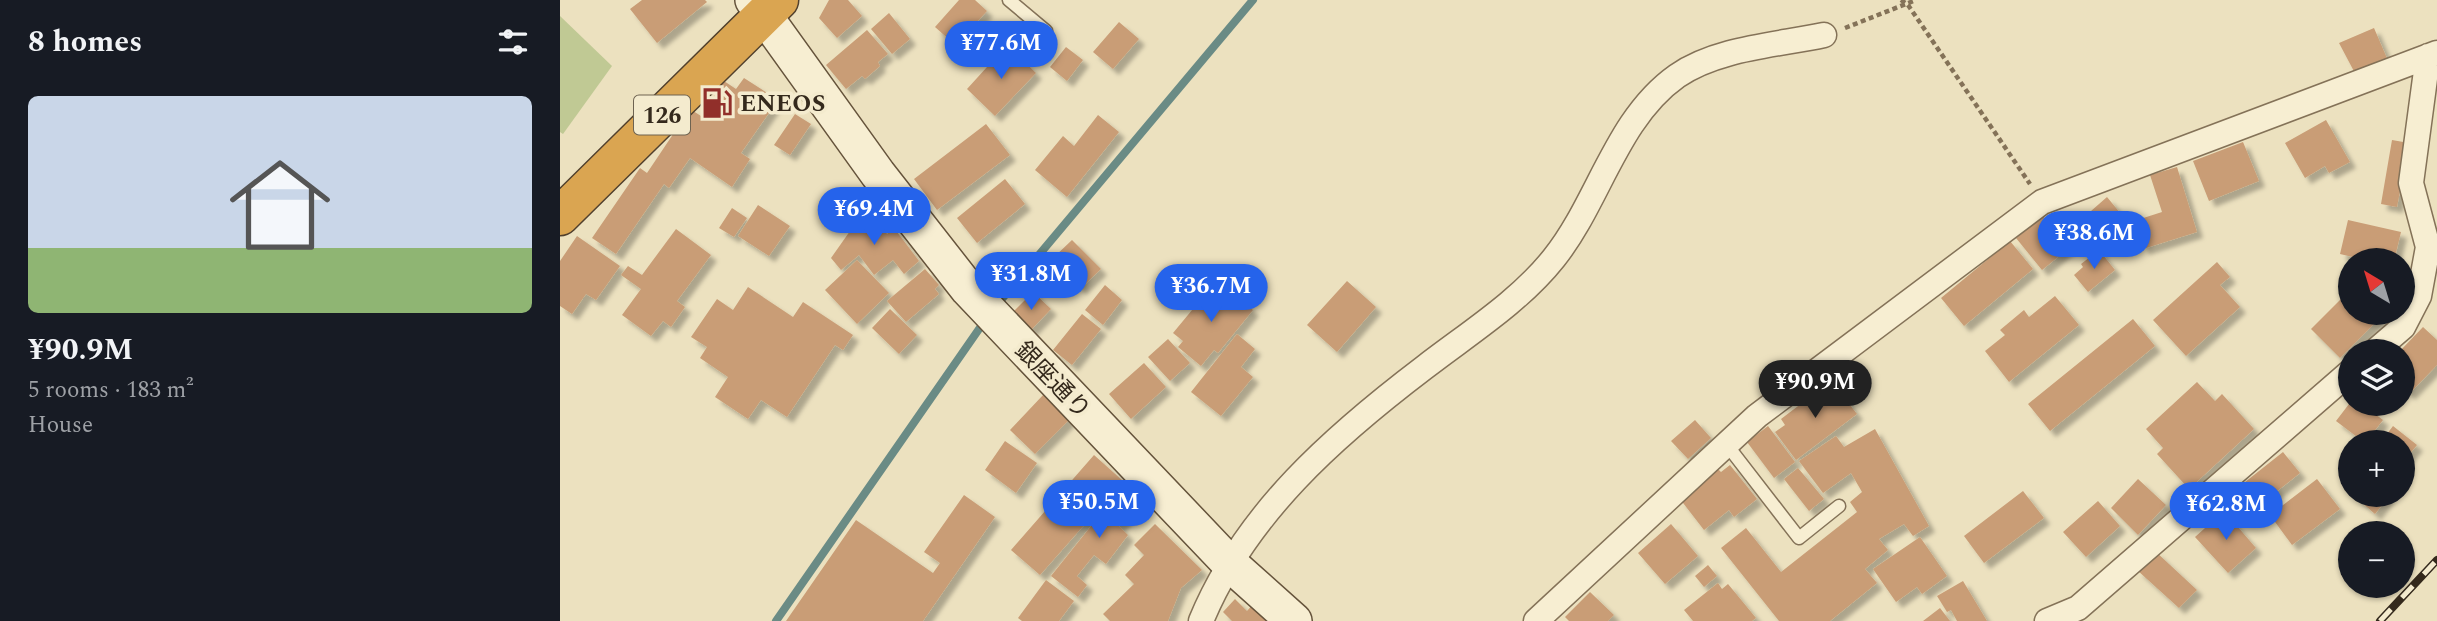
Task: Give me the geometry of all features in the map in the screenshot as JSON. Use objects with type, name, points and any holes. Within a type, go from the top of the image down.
[{"type":"highway","name":"126","points":[[560,216],[765,5]]},
{"type":"street","name":"銀座通り","points":[[765,5],[878,174],[979,301],[1228,562],[1294,621]]},
{"type":"street","points":[[1201,621],[1228,562],[1294,479],[1360,419],[1502,309],[1554,258],[1641,109],[1671,82],[1718,57],[1824,35]]},
{"type":"street","points":[[1536,621],[1727,444],[1779,400],[2042,202],[2432,55],[2411,183],[2428,247],[2419,296],[2403,327],[2389,339]]},
{"type":"street","points":[[2047,621],[2078,608],[2338,382]]},
{"type":"lane","points":[[1009,0],[1046,31]]},
{"type":"lane","points":[[1727,444],[1799,538],[1839,506]]},
{"type":"path","points":[[1901,0],[1908,5],[2042,202]]},
{"type":"path","points":[[1824,35],[1916,0]]},
{"type":"green space","points":[[560,16],[612,66],[563,134],[560,132]]},
{"type":"building","points":[[642,0],[707,2],[657,43],[630,9]]},
{"type":"building","points":[[829,0],[848,0],[862,16],[837,38],[819,18]]},
{"type":"building","points":[[959,0],[975,0],[987,11],[975,24],[971,21],[952,42],[935,27]]},
{"type":"building","points":[[889,13],[910,39],[892,54],[871,29]]},
{"type":"building","points":[[1119,22],[1139,39],[1113,69],[1093,52]]},
{"type":"building","points":[[2374,28],[2389,63],[2357,77],[2339,43]]},
{"type":"building","points":[[867,30],[888,54],[878,62],[880,66],[865,79],[862,76],[846,89],[826,65]]},
{"type":"building","points":[[1007,45],[1036,73],[995,116],[967,89]]},
{"type":"building","points":[[1066,47],[1083,60],[1067,81],[1050,67]]},
{"type":"building","points":[[744,78],[778,100],[741,153],[750,159],[732,187],[690,158],[669,188],[664,184],[616,254],[592,238],[640,168],[647,173],[690,109],[701,116],[724,81],[736,89]]},
{"type":"building","points":[[795,114],[811,124],[790,155],[774,145]]},
{"type":"building","points":[[1098,115],[1119,132],[1067,197],[1035,170],[1063,136],[1074,146]]},
{"type":"building","points":[[2326,120],[2350,162],[2329,173],[2325,166],[2305,178],[2285,143]]},
{"type":"building","points":[[986,124],[1010,155],[937,210],[914,179]]},
{"type":"building","points":[[2392,140],[2409,143],[2397,207],[2381,204]]},
{"type":"building","points":[[2243,142],[2259,181],[2209,201],[2193,161]]},
{"type":"building","points":[[2177,167],[2197,232],[2143,249],[2134,221],[2162,212],[2150,175]]},
{"type":"building","points":[[1005,179],[1025,204],[977,243],[957,218]]},
{"type":"building","points":[[2107,197],[2130,225],[2105,245],[2083,218]]},
{"type":"building","points":[[758,205],[790,226],[769,256],[738,236]]},
{"type":"building","points":[[867,207],[887,234],[894,228],[919,261],[904,274],[893,260],[874,275],[859,255],[841,270],[831,258]]},
{"type":"building","points":[[732,208],[747,218],[734,237],[719,228]]},
{"type":"building","points":[[2075,212],[2095,236],[2083,247],[2063,222]]},
{"type":"building","points":[[2043,216],[2069,248],[2042,270],[2016,238]]},
{"type":"building","points":[[2348,220],[2401,232],[2397,248],[2341,248]]},
{"type":"building","points":[[676,229],[711,255],[677,301],[685,307],[671,327],[663,321],[651,336],[622,315],[641,289],[621,275],[628,266],[642,275]]},
{"type":"building","points":[[577,236],[620,266],[596,300],[586,294],[572,314],[560,306],[560,261]]},
{"type":"building","points":[[1072,240],[1101,269],[1080,289],[1052,259]]},
{"type":"building","points":[[2010,241],[2033,269],[1964,326],[1941,298]]},
{"type":"building","points":[[2099,250],[2115,270],[2088,292],[2074,275],[2083,267],[2081,264]]},
{"type":"building","points":[[857,260],[889,293],[857,324],[825,290]]},
{"type":"building","points":[[2217,262],[2230,277],[2220,285],[2240,307],[2186,356],[2153,320]]},
{"type":"building","points":[[1050,263],[1064,277],[1052,289],[1038,275]]},
{"type":"building","points":[[925,269],[939,285],[935,289],[939,294],[906,322],[887,301]]},
{"type":"building","points":[[1347,281],[1376,307],[1337,352],[1307,325]]},
{"type":"building","points":[[1105,285],[1122,300],[1103,325],[1085,310]]},
{"type":"building","points":[[1212,286],[1221,293],[1225,288],[1253,310],[1218,353],[1214,350],[1201,366],[1178,347],[1183,341],[1173,333]]},
{"type":"building","points":[[748,287],[793,317],[803,302],[853,335],[843,350],[835,345],[787,417],[761,400],[748,419],[715,397],[728,377],[700,358],[707,347],[691,337],[717,299],[733,310]]},
{"type":"building","points":[[1033,292],[1051,309],[1030,331],[1011,314]]},
{"type":"building","points":[[2055,296],[2079,325],[2009,382],[1985,351],[2005,335],[2000,330],[2024,310],[2029,317]]},
{"type":"building","points":[[2338,302],[2338,326],[2372,326],[2359,339],[2338,339],[2338,356],[2311,329]]},
{"type":"building","points":[[890,309],[917,335],[899,354],[872,328]]},
{"type":"building","points":[[1082,314],[1101,329],[1072,365],[1053,350]]},
{"type":"building","points":[[2133,319],[2155,346],[2050,431],[2028,404]]},
{"type":"building","points":[[2423,327],[2437,340],[2437,365],[2415,388],[2415,339],[2411,339]]},
{"type":"building","points":[[1237,334],[1255,349],[1241,367],[1253,377],[1221,416],[1191,392]]},
{"type":"building","points":[[1168,339],[1190,363],[1170,381],[1148,357]]},
{"type":"building","points":[[1144,363],[1166,387],[1131,419],[1109,394]]},
{"type":"building","points":[[1831,381],[1857,414],[1796,460],[1775,432],[1785,425],[1781,419]]},
{"type":"building","points":[[2197,382],[2215,401],[2222,394],[2254,429],[2189,489],[2157,454],[2163,448],[2146,429]]},
{"type":"building","points":[[1044,394],[1070,419],[1035,454],[1010,430]]},
{"type":"building","points":[[2340,416],[2378,416],[2383,420],[2375,430],[2348,430],[2336,421]]},
{"type":"building","points":[[1695,420],[1711,438],[1688,459],[1671,441]]},
{"type":"building","points":[[1768,426],[1795,462],[1774,478],[1747,442]]},
{"type":"building","points":[[1875,429],[1929,526],[1913,536],[1904,524],[1879,539],[1888,550],[1865,569],[1877,583],[1830,621],[1779,621],[1721,548],[1746,528],[1781,572],[1857,512],[1850,502],[1862,492],[1851,473],[1823,493],[1799,461],[1836,436],[1844,447]]},
{"type":"building","points":[[1005,441],[1037,463],[1016,493],[985,470]]},
{"type":"building","points":[[2283,452],[2300,473],[2252,511],[2235,490]]},
{"type":"building","points":[[1094,455],[1123,481],[1040,575],[1011,550]]},
{"type":"building","points":[[1730,465],[1757,499],[1734,517],[1729,510],[1704,530],[1680,499],[1718,469],[1721,472]]},
{"type":"building","points":[[1798,468],[1824,499],[1809,511],[1784,479]]},
{"type":"building","points":[[2138,479],[2166,505],[2138,535],[2111,508]]},
{"type":"building","points":[[2317,479],[2340,509],[2292,545],[2270,515]]},
{"type":"building","points":[[1131,484],[1147,500],[1119,526],[1128,535],[1106,564],[1094,555],[1077,576],[1087,585],[1078,597],[1051,576],[1104,510]]},
{"type":"building","points":[[2023,491],[2044,518],[1984,563],[1964,536]]},
{"type":"building","points":[[964,495],[995,517],[923,621],[786,621],[856,520],[933,573],[940,563],[924,552]]},
{"type":"building","points":[[2098,501],[2120,526],[2086,557],[2063,532]]},
{"type":"building","points":[[2367,507],[2381,507],[2375,514]]},
{"type":"building","points":[[2224,511],[2256,548],[2228,573],[2195,537]]},
{"type":"building","points":[[1155,524],[1202,570],[1181,588],[1168,621],[1110,621],[1103,614],[1134,584],[1125,575],[1144,555],[1134,545]]},
{"type":"building","points":[[1671,524],[1698,556],[1665,584],[1638,553]]},
{"type":"building","points":[[1920,537],[1947,576],[1922,594],[1917,587],[1896,602],[1873,569]]},
{"type":"building","points":[[2155,551],[2197,590],[2179,608],[2137,570]]},
{"type":"building","points":[[1708,565],[1717,576],[1704,587],[1695,576]]},
{"type":"building","points":[[1046,580],[1074,601],[1059,621],[1022,621],[1018,618]]},
{"type":"building","points":[[1963,581],[1987,621],[1957,621],[1951,610],[1947,612],[1937,596]]},
{"type":"building","points":[[1718,583],[1722,589],[1728,584],[1756,618],[1752,621],[1693,621],[1684,610]]},
{"type":"building","points":[[1590,592],[1614,615],[1608,621],[1569,621],[1565,617]]},
{"type":"building","points":[[1235,599],[1247,611],[1254,603],[1270,617],[1266,621],[1232,621],[1223,612]]},
{"type":"building","points":[[1940,608],[1950,621],[1923,621]]},
{"type":"waterway","points":[[996,306],[1253,0]]},
{"type":"waterway","points":[[776,621],[986,319]]},
{"type":"railway","points":[[2380,621],[2437,560]]},
{"type":"place","name":"ENEOS","points":[[717,103]]}]
